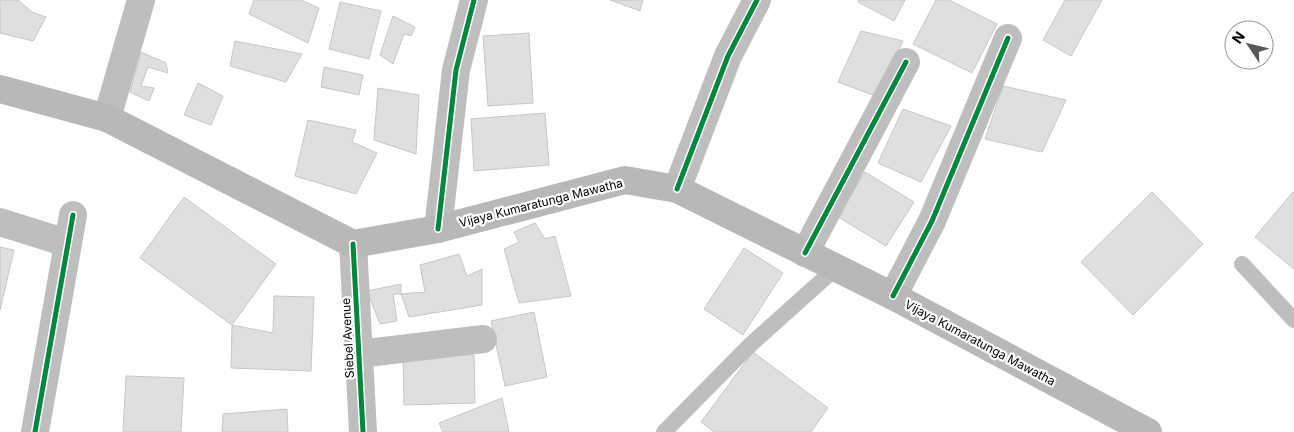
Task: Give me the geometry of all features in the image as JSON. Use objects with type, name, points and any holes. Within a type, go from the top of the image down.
[{"type":"main road","points":[[0,89],[107,118],[353,244]]},
{"type":"main road","name":"Vijaya Kumaratunga Mawatha","points":[[353,244],[438,229],[625,180],[677,188],[892,296],[1148,432]]},
{"type":"street","points":[[107,118],[141,0]]},
{"type":"street","points":[[438,229],[456,70],[474,0]]},
{"type":"street","points":[[677,188],[728,56],[757,0]]},
{"type":"street","points":[[892,296],[932,221],[1008,38]]},
{"type":"street","points":[[805,253],[906,62]]},
{"type":"street","points":[[35,432],[73,215]]},
{"type":"street","points":[[0,222],[67,242]]},
{"type":"street","name":"Siebel Avenue","points":[[353,244],[363,432]]},
{"type":"street","points":[[360,354],[483,339]]},
{"type":"lane","points":[[1242,264],[1294,320]]},
{"type":"lane","points":[[664,432],[749,346],[836,268]]},
{"type":"building","points":[[0,0],[18,0],[32,12],[46,17],[33,41],[0,33]]},
{"type":"building","points":[[254,0],[301,0],[319,8],[308,43],[249,14]]},
{"type":"building","points":[[610,0],[643,0],[640,11]]},
{"type":"building","points":[[859,0],[905,0],[894,21],[858,2]]},
{"type":"building","points":[[936,0],[949,0],[997,24],[972,73],[913,44]]},
{"type":"building","points":[[1065,0],[1102,0],[1071,56],[1043,40]]},
{"type":"building","points":[[340,2],[381,11],[369,59],[329,49]]},
{"type":"building","points":[[393,16],[415,27],[411,36],[404,34],[393,64],[380,55]]},
{"type":"building","points":[[861,31],[903,41],[878,97],[838,82]]},
{"type":"building","points":[[529,33],[533,103],[488,106],[483,36]]},
{"type":"building","points":[[235,41],[302,54],[286,82],[230,66]]},
{"type":"building","points":[[141,52],[166,63],[168,73],[148,67],[141,86],[154,88],[149,101],[130,92]]},
{"type":"building","points":[[324,67],[363,75],[359,95],[321,87]]},
{"type":"building","points":[[198,83],[223,96],[211,125],[184,115]]},
{"type":"building","points":[[1003,86],[1066,100],[1042,152],[985,139]]},
{"type":"building","points":[[378,88],[419,95],[416,154],[374,140]]},
{"type":"building","points":[[903,109],[951,126],[921,182],[878,163]]},
{"type":"building","points":[[545,113],[549,165],[474,171],[471,119]]},
{"type":"building","points":[[308,120],[356,130],[352,142],[377,153],[356,194],[295,176]]},
{"type":"building","points":[[865,172],[914,202],[886,246],[838,217]]},
{"type":"building","points":[[1152,192],[1203,244],[1133,315],[1081,262]]},
{"type":"building","points":[[1294,193],[1294,269],[1255,237]]},
{"type":"building","points":[[184,197],[276,264],[232,325],[140,258]]},
{"type":"building","points":[[535,223],[545,239],[555,236],[571,296],[519,303],[504,249],[519,242],[514,232]]},
{"type":"building","points":[[0,247],[14,250],[0,310]]},
{"type":"building","points":[[744,248],[783,273],[743,335],[704,309]]},
{"type":"building","points":[[459,254],[467,276],[482,269],[482,305],[409,317],[401,294],[425,292],[420,265]]},
{"type":"building","points":[[401,284],[401,294],[393,294],[397,321],[380,324],[367,291]]},
{"type":"building","points":[[274,296],[314,297],[311,371],[231,368],[232,325],[273,333]]},
{"type":"building","points":[[534,312],[547,377],[505,386],[491,321]]},
{"type":"building","points":[[753,352],[828,408],[811,432],[714,432],[701,422]]},
{"type":"building","points":[[474,355],[475,403],[404,405],[403,357]]},
{"type":"building","points":[[126,376],[184,378],[181,432],[123,432]]},
{"type":"building","points":[[502,398],[509,432],[443,432],[439,423]]},
{"type":"building","points":[[287,409],[288,432],[222,432],[223,414]]},
{"type":"cycle path","points":[[438,229],[456,70],[474,0]]},
{"type":"cycle path","points":[[677,189],[728,56],[757,0]]},
{"type":"cycle path","points":[[893,296],[932,221],[1008,38]]},
{"type":"cycle path","points":[[805,253],[906,62]]},
{"type":"cycle path","points":[[35,432],[73,215]]},
{"type":"cycle path","points":[[353,244],[363,432]]}]
